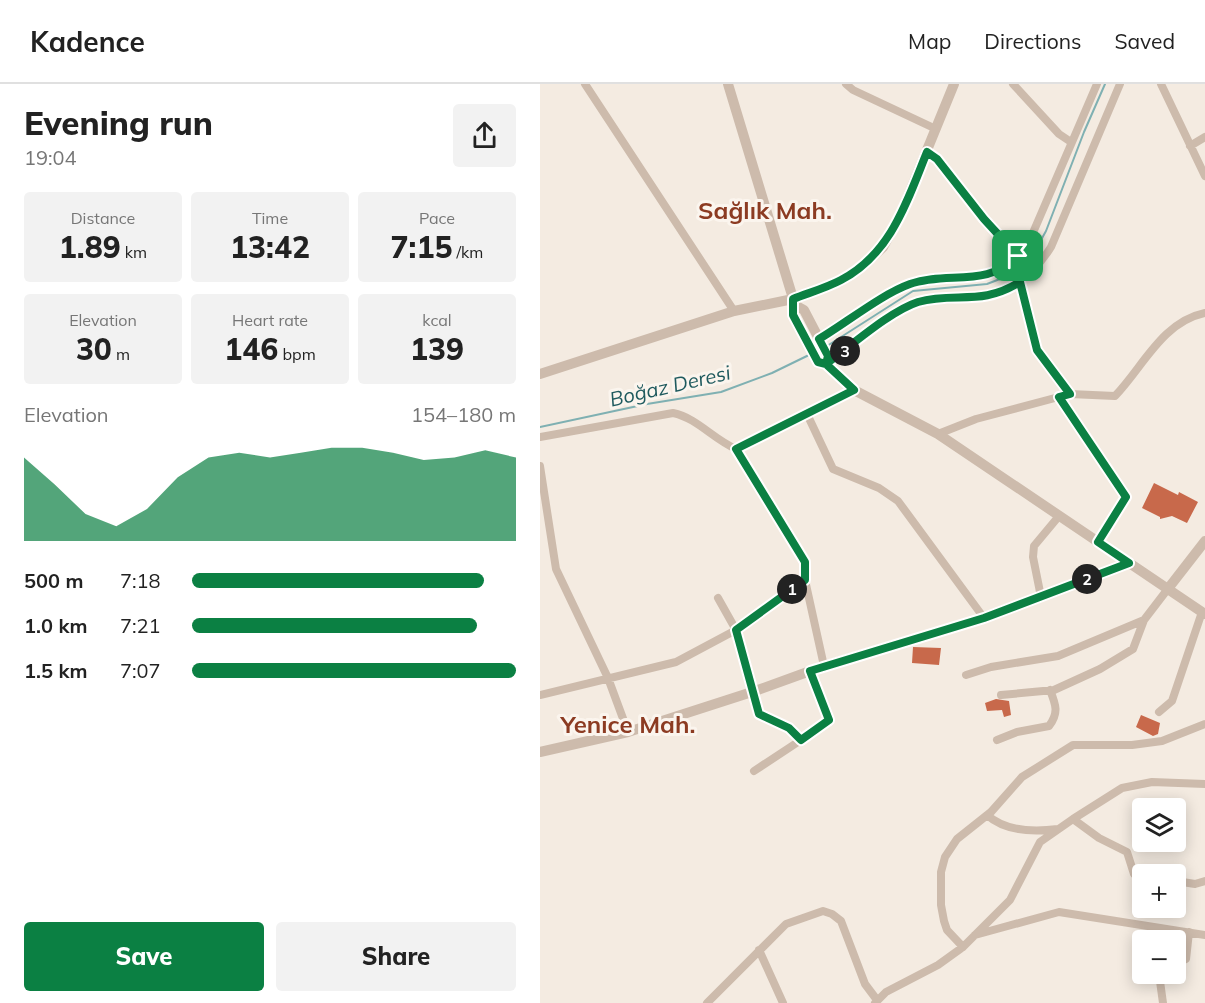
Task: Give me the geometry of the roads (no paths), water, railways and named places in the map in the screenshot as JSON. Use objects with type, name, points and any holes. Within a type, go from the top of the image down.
[{"type":"street","points":[[585,84],[734,311]]},
{"type":"street","points":[[728,84],[794,302],[793,315],[817,343],[825,361],[854,390],[938,434],[1203,613],[1172,701],[1159,712]]},
{"type":"street","points":[[846,84],[853,90],[936,129]]},
{"type":"street","points":[[540,374],[734,311],[794,302],[841,280],[864,265],[883,247],[900,216],[954,84]]},
{"type":"street","points":[[1013,84],[1059,134],[1071,142]]},
{"type":"street","points":[[817,343],[904,287],[927,280],[990,275],[1003,269],[1018,256],[1029,242],[1097,84]]},
{"type":"street","points":[[825,361],[907,306],[926,300],[986,296],[1004,291],[1035,270],[1051,247],[1120,84]]},
{"type":"street","points":[[1161,84],[1205,176]]},
{"type":"street","points":[[1190,146],[1205,137]]},
{"type":"street","points":[[927,152],[937,159],[984,219],[1018,256]]},
{"type":"street","points":[[1020,282],[1037,350],[1070,394]]},
{"type":"street","points":[[938,434],[976,419],[1070,394],[1115,396],[1167,332],[1205,313]]},
{"type":"street","points":[[736,449],[854,390]]},
{"type":"street","points":[[1059,397],[1126,497],[1098,542]]},
{"type":"street","points":[[540,437],[673,413],[696,422],[736,449],[805,562],[805,580],[824,666]]},
{"type":"street","points":[[807,414],[833,470],[879,488],[898,501],[984,618]]},
{"type":"street","points":[[540,466],[556,569],[608,678],[628,732]]},
{"type":"street","points":[[1041,597],[1033,557],[1034,546],[1059,516]]},
{"type":"street","points":[[1001,695],[1050,690],[1100,669],[1133,649],[1144,620],[1205,541]]},
{"type":"street","points":[[540,752],[628,732],[824,666],[984,618],[1129,563]]},
{"type":"street","points":[[540,695],[676,662],[736,630],[805,580]]},
{"type":"street","points":[[718,598],[736,630],[755,691],[759,714],[789,728],[801,740]]},
{"type":"street","points":[[966,675],[991,667],[1058,656],[1144,620]]},
{"type":"street","points":[[754,771],[829,720],[810,671]]},
{"type":"street","points":[[997,740],[1017,732],[1049,726],[1055,718],[1057,709],[1050,690]]},
{"type":"street","points":[[963,947],[954,940],[944,921],[941,905],[941,872],[945,857],[957,839],[987,815],[1022,777],[1073,746],[1132,745],[1162,741],[1205,724]]},
{"type":"street","points":[[707,1003],[786,924],[796,918],[822,911],[832,914],[841,921],[865,984],[876,1001],[886,992],[938,965],[963,947],[1010,900],[1040,842],[1072,819],[1122,788],[1152,782],[1205,784]]},
{"type":"street","points":[[987,815],[999,823],[1016,828],[1059,829]]},
{"type":"street","points":[[1072,819],[1099,838],[1127,852],[1132,868]]},
{"type":"street","points":[[1186,882],[1195,884],[1205,881]]},
{"type":"street","points":[[974,936],[1059,912],[1205,935]]},
{"type":"street","points":[[1186,959],[1189,932]]},
{"type":"street","points":[[759,950],[783,1003]]},
{"type":"street","points":[[1160,984],[1163,1003]]},
{"type":"waterway","name":"Boğaz Deresi","points":[[827,346],[913,291],[987,284],[1005,277],[1022,265],[1036,249],[1046,231],[1105,84]]},
{"type":"waterway","name":"Boğaz Deresi","points":[[540,427],[647,404],[721,392],[772,373],[811,354]]},
{"type":"district","name":"Sağlık Mah.","points":[[765,211]]},
{"type":"district","name":"Yenice Mah.","points":[[628,725]]}]
